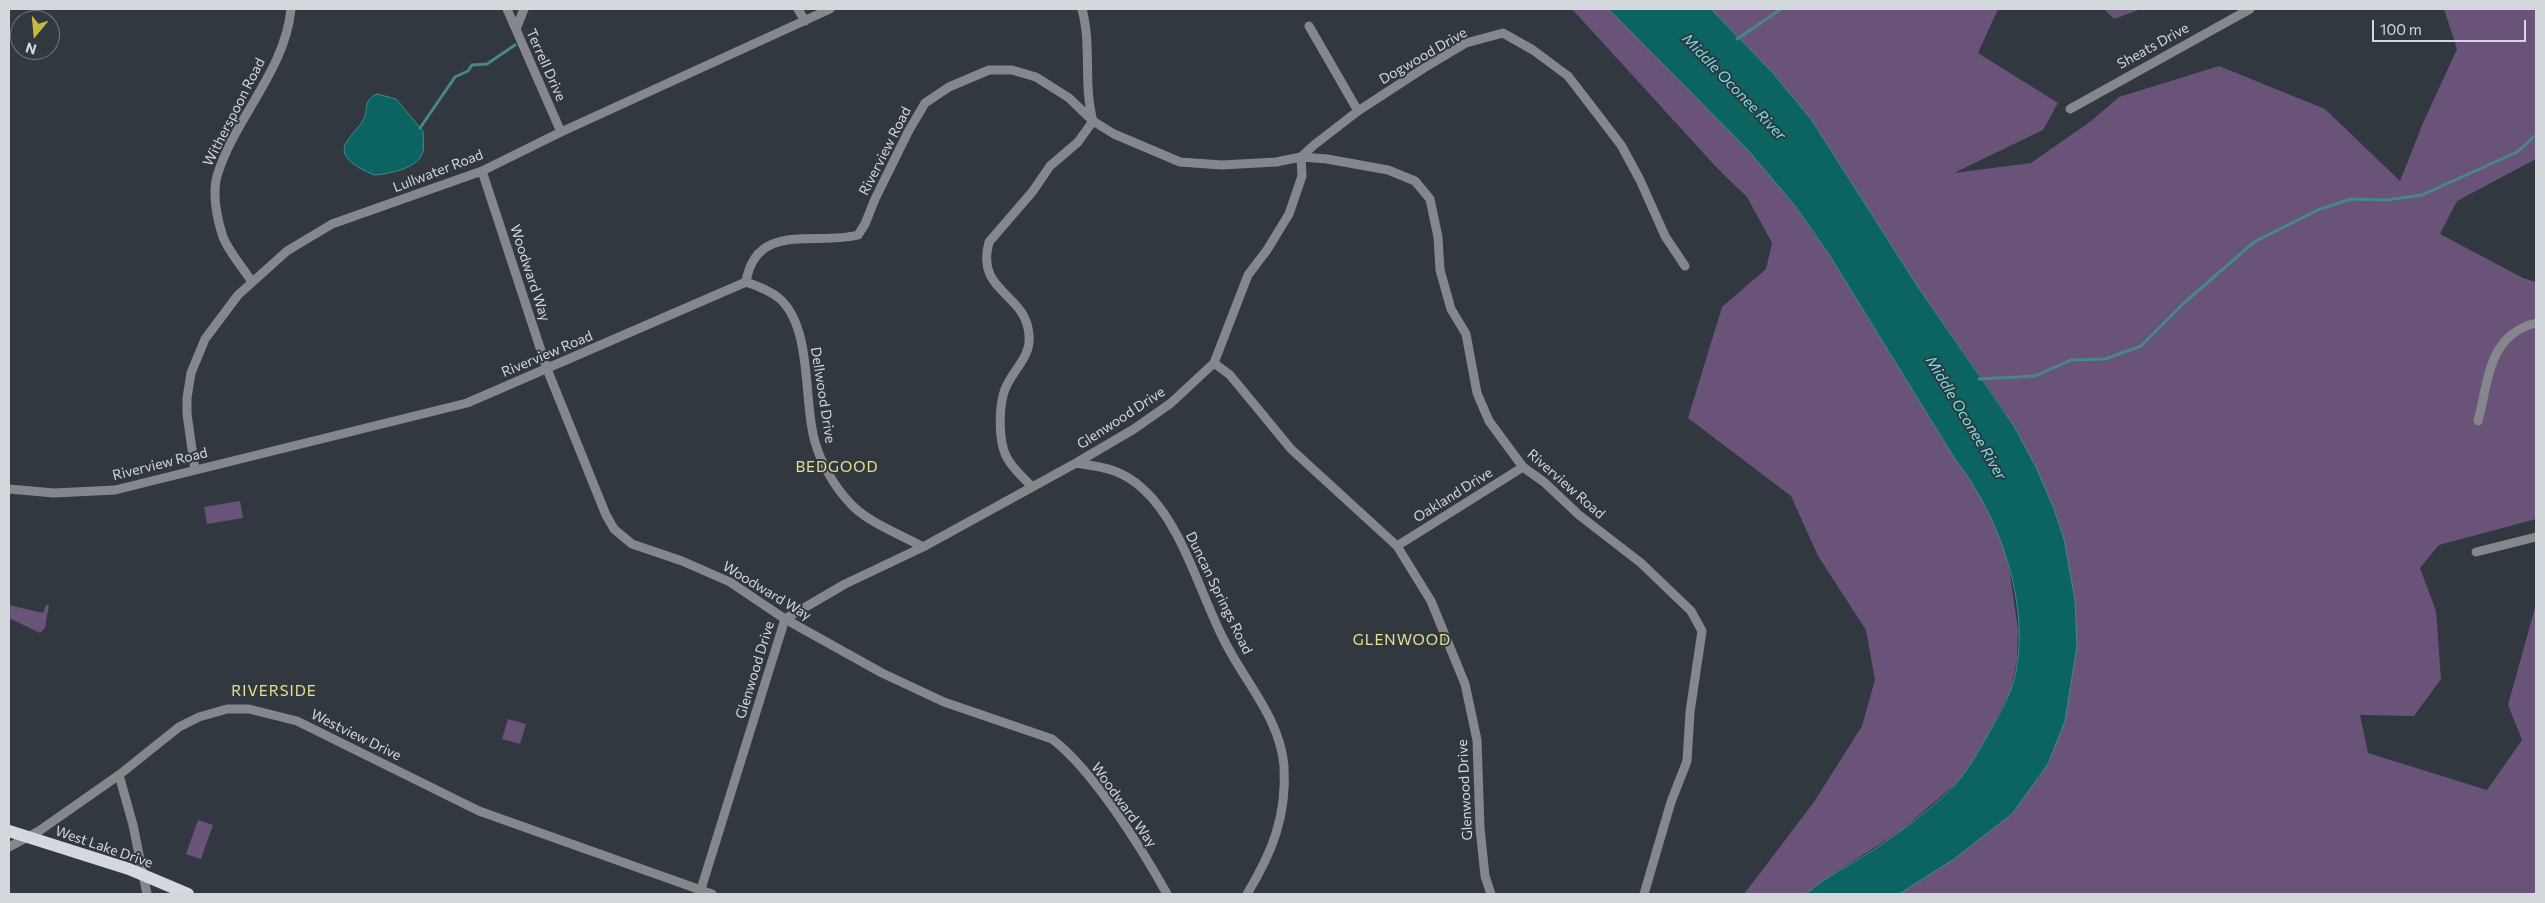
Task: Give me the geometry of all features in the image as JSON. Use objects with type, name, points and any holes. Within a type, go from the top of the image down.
[{"type":"main road","name":"West Lake Drive","points":[[9,831],[143,874],[188,894]]},
{"type":"street","name":"Witherspoon Road","points":[[252,282],[224,238],[216,208],[216,178],[228,148],[252,108],[280,52],[290,26],[292,9]]},
{"type":"street","name":"Terrell Drive","points":[[508,9],[561,132]]},
{"type":"street","points":[[516,30],[524,9]]},
{"type":"street","points":[[798,9],[805,21]]},
{"type":"street","name":"Lullwater Road","points":[[195,470],[187,414],[187,398],[191,373],[206,339],[238,295],[287,251],[332,224],[482,170],[830,9]]},
{"type":"street","points":[[1032,487],[1008,460],[1000,416],[1007,384],[1028,352],[1029,334],[1022,314],[992,280],[986,268],[986,251],[989,242],[1033,191],[1050,166],[1078,142],[1092,121],[1088,104],[1090,81],[1086,24],[1082,9]]},
{"type":"street","name":"Sheats Drive","points":[[2070,109],[2250,9]]},
{"type":"street","points":[[1308,26],[1358,111]]},
{"type":"street","name":"Dogwood Drive","points":[[1302,157],[1314,145],[1358,111],[1466,43],[1503,32],[1533,50],[1568,76],[1620,145],[1640,180],[1666,236],[1685,266]]},
{"type":"street","name":"Riverview Road","points":[[9,489],[54,493],[97,492],[156,482],[195,470],[467,403],[746,282],[749,266],[756,254],[778,242],[805,237],[846,238],[858,235],[908,132],[925,103],[968,77],[990,70],[1012,70],[1036,76],[1069,98],[1092,121],[1114,134],[1180,162],[1222,165],[1276,162],[1302,157],[1388,170],[1414,181],[1430,199],[1438,237],[1440,270],[1451,309],[1466,334],[1477,393],[1489,421],[1523,468],[1544,482],[1579,515],[1641,563],[1691,611],[1702,631],[1690,712],[1687,761],[1670,802],[1644,894]]},
{"type":"street","points":[[1214,363],[1248,275],[1267,250],[1289,214],[1302,176],[1302,157]]},
{"type":"street","name":"Woodward Way","points":[[482,170],[547,369],[606,514],[614,529],[632,544],[682,561],[730,582],[785,619],[882,673],[944,702],[1052,739],[1064,748],[1101,793],[1151,865],[1167,894]]},
{"type":"street","name":"Dellwood Drive","points":[[746,282],[781,300],[792,316],[800,335],[814,441],[820,459],[836,485],[848,502],[863,515],[924,547]]},
{"type":"street","points":[[2478,421],[2498,347],[2514,332],[2536,324]]},
{"type":"street","name":"Glenwood Drive","points":[[701,889],[785,619],[845,584],[924,547],[1134,429],[1164,408],[1214,363],[1230,374],[1291,449],[1397,546],[1431,601],[1465,684],[1477,740],[1480,828],[1485,876],[1490,894]]},
{"type":"street","name":"Duncan Springs Road","points":[[1076,463],[1100,465],[1123,475],[1142,488],[1162,510],[1194,572],[1224,641],[1260,700],[1274,728],[1284,763],[1281,814],[1274,844],[1247,894]]},
{"type":"street","name":"Oakland Drive","points":[[1397,546],[1523,468]]},
{"type":"street","points":[[2476,552],[2536,537]]},
{"type":"street","name":"Westview Drive","points":[[9,847],[26,836],[39,831],[119,775],[179,726],[198,717],[227,709],[248,709],[297,721],[479,811],[712,894]]},
{"type":"street","points":[[119,775],[147,894]]},
{"type":"shaded area","points":[[1572,9],[1609,9],[1747,149],[1787,195],[1830,256],[1955,459],[1974,484],[1989,511],[2001,539],[2009,568],[2018,629],[2017,660],[2011,690],[1983,744],[1960,780],[1902,830],[1833,874],[1806,894],[1744,894],[1814,802],[1862,726],[1875,680],[1866,630],[1818,556],[1791,496],[1688,418],[1722,307],[1766,269],[1772,243],[1747,197],[1717,168]]},
{"type":"shaded area","points":[[1711,9],[1998,9],[1978,53],[2058,103],[2043,130],[1954,173],[2031,163],[2091,121],[2119,97],[2219,66],[2325,109],[2400,181],[2423,123],[2457,49],[2444,9],[2536,9],[2536,159],[2457,201],[2440,234],[2523,278],[2536,282],[2536,519],[2439,545],[2420,568],[2436,611],[2441,679],[2414,716],[2360,715],[2368,753],[2487,790],[2522,740],[2508,705],[2536,604],[2536,894],[1898,894],[2040,777],[2006,413],[1918,287],[1811,119],[1772,72]]},
{"type":"shaded area","points":[[2104,9],[2141,9],[2114,19]]},
{"type":"shaded area","points":[[240,501],[243,518],[207,524],[204,507]]},
{"type":"shaded area","points":[[9,605],[43,613],[46,605],[49,605],[45,628],[40,633],[9,618]]},
{"type":"shaded area","points":[[508,719],[526,724],[520,744],[502,739]]},
{"type":"shaded area","points":[[198,820],[213,825],[201,859],[186,854]]},
{"type":"water","name":"Middle Oconee River","points":[[1609,9],[1711,9],[1772,72],[1811,119],[1918,287],[2014,426],[2036,467],[2054,509],[2064,539],[2075,600],[2077,646],[2065,721],[2048,764],[2012,814],[1954,859],[1899,894],[1806,894],[1866,855],[1923,814],[1955,784],[1974,758],[2003,708],[2015,676],[2019,648],[2019,620],[2015,590],[2008,561],[1998,533],[1971,481],[1955,459],[1830,256],[1796,207],[1747,149]]},
{"type":"water","points":[[377,94],[396,99],[423,131],[423,152],[415,163],[402,170],[374,175],[352,163],[345,154],[344,149],[346,143],[365,117],[368,101]]},
{"type":"waterway","points":[[1737,39],[1781,9]]},
{"type":"waterway","points":[[420,128],[455,77],[468,71],[472,65],[487,64],[515,45]]},
{"type":"waterway","points":[[1979,379],[2035,376],[2071,360],[2105,359],[2141,346],[2184,303],[2254,242],[2320,209],[2351,199],[2387,200],[2422,195],[2517,152],[2536,135]]},
{"type":"district","name":"BEDGOOD","points":[[837,467]]},
{"type":"district","name":"GLENWOOD","points":[[1402,640]]},
{"type":"district","name":"RIVERSIDE","points":[[274,691]]}]
